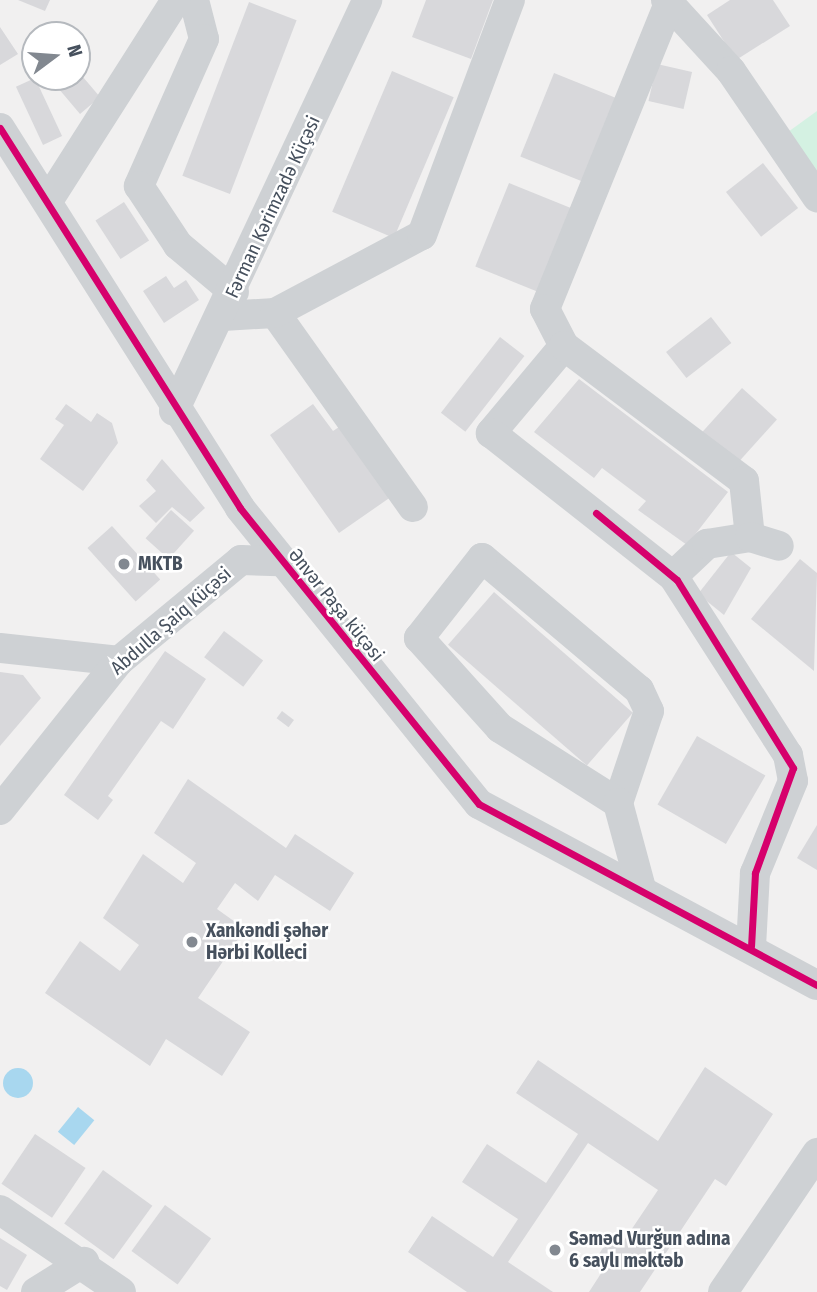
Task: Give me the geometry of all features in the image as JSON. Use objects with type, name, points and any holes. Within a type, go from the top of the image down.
[{"type":"street","points":[[48,201],[176,0]]},
{"type":"street","points":[[194,0],[204,39],[138,186],[178,245],[228,304],[275,313],[422,235],[510,0]]},
{"type":"street","name":"Fərman Kərimzadə Küçəsi","points":[[174,411],[228,304],[367,0]]},
{"type":"street","points":[[750,537],[744,481],[564,346],[545,309],[667,3],[732,71],[817,197]]},
{"type":"street","name":"Ənvər Paşa küçəsi","points":[[0,128],[48,201],[174,411],[279,561],[479,804],[751,946],[817,985]]},
{"type":"street","points":[[275,313],[413,507]]},
{"type":"street","points":[[564,346],[491,433],[673,576],[793,768],[793,781],[755,873],[751,946]]},
{"type":"street","points":[[673,576],[707,544],[750,537],[779,546]]},
{"type":"street","points":[[618,803],[500,728],[419,638],[482,558],[639,690],[649,711],[618,803],[640,888]]},
{"type":"street","name":"Abdulla Şaiq Küçəsi","points":[[0,810],[119,661],[241,560],[279,561]]},
{"type":"street","points":[[0,648],[119,661]]},
{"type":"street","points":[[723,1292],[817,1153]]},
{"type":"street","points":[[0,1210],[84,1262],[121,1292]]},
{"type":"street","points":[[36,1292],[84,1262]]},
{"type":"green space","points":[[817,111],[817,173],[788,132]]},
{"type":"water","points":[[18,1068],[28,1073],[33,1083],[28,1093],[18,1098],[8,1093],[3,1083],[8,1073]]},
{"type":"water","points":[[78,1107],[94,1120],[74,1145],[58,1132]]},
{"type":"building","points":[[18,0],[50,0],[45,11]]},
{"type":"building","points":[[426,0],[493,0],[471,59],[412,37]]},
{"type":"building","points":[[730,0],[773,0],[790,26],[736,60],[707,15]]},
{"type":"building","points":[[249,2],[297,20],[230,194],[182,176]]},
{"type":"building","points":[[0,27],[18,54],[0,65]]},
{"type":"building","points":[[657,64],[692,72],[684,109],[648,101]]},
{"type":"building","points":[[392,71],[454,97],[394,238],[332,212]]},
{"type":"building","points":[[554,73],[618,99],[584,182],[520,156]]},
{"type":"building","points":[[21,85],[21,91],[41,91],[62,136],[43,145],[16,87]]},
{"type":"building","points":[[91,86],[100,97],[80,114],[61,91],[91,91]]},
{"type":"building","points":[[763,163],[798,208],[761,237],[726,192]]},
{"type":"building","points":[[509,183],[572,208],[538,292],[475,266]]},
{"type":"building","points":[[124,202],[149,241],[121,259],[95,221]]},
{"type":"building","points":[[166,276],[174,288],[186,280],[199,300],[164,323],[143,291]]},
{"type":"building","points":[[711,317],[731,343],[686,378],[666,352]]},
{"type":"building","points":[[500,337],[524,356],[465,432],[441,413]]},
{"type":"building","points":[[579,379],[728,492],[687,545],[638,510],[646,501],[602,468],[594,478],[534,432]]},
{"type":"building","points":[[742,388],[777,419],[736,465],[701,433]]},
{"type":"building","points":[[66,404],[91,422],[97,413],[112,423],[118,443],[83,491],[40,459],[64,425],[55,419]]},
{"type":"building","points":[[313,404],[333,431],[348,421],[398,492],[339,533],[270,435]]},
{"type":"building","points":[[162,459],[205,508],[190,522],[172,507],[156,523],[139,506],[156,491],[146,480]]},
{"type":"building","points":[[171,510],[194,531],[169,559],[146,538]]},
{"type":"building","name":"MKTB","points":[[112,526],[160,580],[136,602],[87,548]]},
{"type":"building","points":[[731,552],[751,568],[724,615],[698,594]]},
{"type":"building","points":[[800,559],[817,573],[814,671],[751,619]]},
{"type":"building","points":[[494,592],[633,713],[587,766],[448,645]]},
{"type":"building","points":[[224,631],[263,660],[243,687],[204,657]]},
{"type":"building","points":[[165,651],[206,679],[173,729],[161,721],[108,796],[113,800],[98,820],[64,795]]},
{"type":"building","points":[[0,672],[23,675],[41,698],[0,746]]},
{"type":"building","points":[[282,711],[294,720],[289,727],[277,718]]},
{"type":"building","points":[[697,736],[765,776],[726,844],[658,804]]},
{"type":"building","points":[[188,779],[286,848],[295,834],[354,873],[330,911],[275,875],[258,901],[235,883],[217,909],[245,929],[198,998],[250,1032],[222,1076],[166,1039],[150,1066],[45,993],[80,941],[120,971],[139,945],[103,918],[143,854],[183,883],[196,863],[154,833]]},
{"type":"building","points":[[817,825],[817,870],[797,858]]},
{"type":"building","points":[[538,1060],[658,1141],[705,1067],[773,1114],[726,1186],[715,1179],[640,1292],[589,1292],[609,1261],[599,1254],[612,1234],[623,1242],[658,1190],[588,1143],[508,1262],[553,1292],[467,1292],[408,1252],[432,1216],[493,1257],[518,1219],[462,1182],[487,1144],[546,1183],[578,1134],[516,1093]]},
{"type":"building","points":[[35,1134],[86,1168],[52,1218],[1,1184]]},
{"type":"building","points":[[103,1170],[152,1206],[114,1259],[64,1223]]},
{"type":"building","points":[[165,1205],[211,1239],[178,1285],[131,1251]]},
{"type":"building","points":[[0,1238],[27,1255],[7,1290],[0,1286]]},
{"type":"cycle path","points":[[0,128],[240,508],[479,804],[817,985]]},
{"type":"cycle path","points":[[596,513],[677,580],[793,768],[755,873],[751,946]]},
{"type":"place","name":"MKTB","points":[[124,564]]},
{"type":"place","name":"Xankəndi şəhər Hərbi Kolleci","points":[[192,942]]},
{"type":"place","name":"Səməd Vurğun adına 6 saylı məktəb","points":[[555,1250]]}]
